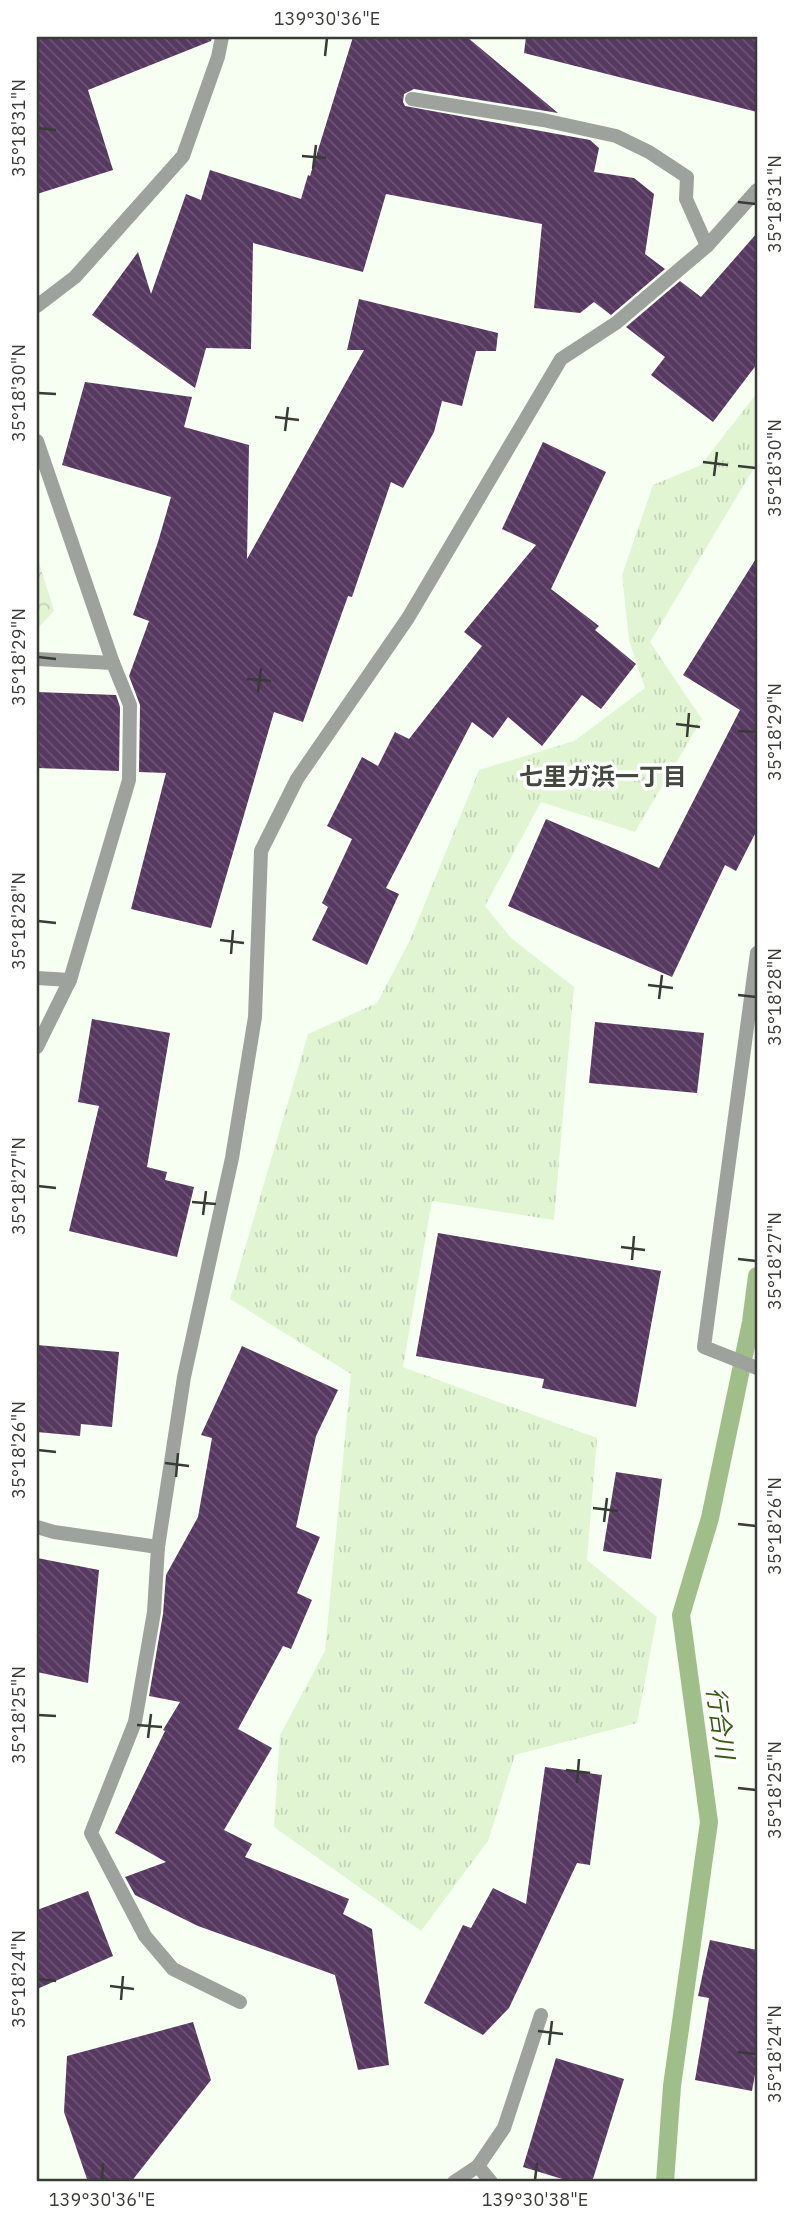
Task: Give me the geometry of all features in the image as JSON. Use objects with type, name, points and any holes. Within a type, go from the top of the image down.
[{"type":"street","points":[[37,306],[75,277],[183,156],[218,57],[222,37]]},
{"type":"street","points":[[412,99],[543,120],[616,136],[649,152],[687,177],[686,199],[708,246]]},
{"type":"street","points":[[240,2002],[173,1969],[145,1936],[91,1833],[135,1722],[154,1612],[158,1547],[184,1377],[232,1158],[255,1017],[261,851],[297,779],[408,618],[561,359],[616,323],[708,246],[757,190]]},
{"type":"street","points":[[37,441],[130,705],[129,780],[70,980],[37,1047]]},
{"type":"street","points":[[37,659],[113,663]]},
{"type":"street","points":[[757,953],[704,1347],[757,1368]]},
{"type":"street","points":[[37,978],[70,980]]},
{"type":"street","points":[[37,1527],[54,1532],[158,1547]]},
{"type":"street","points":[[454,2182],[478,2166],[504,2127],[541,2015]]},
{"type":"street","points":[[478,2166],[491,2182]]},
{"type":"green space","points":[[757,393],[757,463],[650,642],[702,719],[635,832],[541,802],[485,906],[511,938],[574,987],[554,1220],[432,1201],[403,1367],[597,1438],[587,1560],[657,1617],[637,1723],[515,1755],[488,1841],[421,1931],[274,1827],[280,1735],[325,1651],[351,1374],[230,1299],[308,1034],[377,1003],[410,940],[479,770],[574,741],[645,688],[629,640],[622,575],[653,485],[701,465]]},
{"type":"green space","points":[[37,556],[54,611],[38,628],[37,628]]},
{"type":"building","points":[[37,37],[212,37],[211,41],[88,90],[113,170],[37,194]]},
{"type":"building","points":[[353,37],[467,37],[558,113],[414,89],[404,94],[405,106],[590,140],[599,148],[594,172],[634,178],[654,194],[645,254],[665,269],[611,315],[594,302],[580,313],[534,308],[542,224],[386,194],[363,272],[253,243],[251,349],[206,348],[195,388],[92,315],[138,252],[151,294],[186,194],[201,200],[210,170],[301,199]]},
{"type":"building","points":[[526,37],[757,37],[757,112],[524,53]]},
{"type":"building","points":[[757,233],[757,364],[713,422],[651,375],[665,357],[626,327],[680,281],[701,297]]},
{"type":"building","points":[[359,299],[498,333],[496,351],[476,351],[462,406],[442,401],[434,432],[403,488],[391,482],[352,597],[348,596],[303,722],[274,712],[211,928],[131,909],[166,773],[139,772],[140,705],[129,676],[149,621],[133,615],[171,497],[62,465],[85,382],[192,397],[184,427],[249,445],[247,559],[364,350],[347,350]]},
{"type":"building","points":[[543,442],[606,472],[551,589],[599,626],[595,630],[636,664],[601,709],[582,695],[542,746],[508,717],[493,738],[472,722],[386,888],[399,894],[367,965],[312,940],[328,907],[322,903],[352,839],[327,826],[362,757],[378,766],[395,732],[409,739],[482,646],[464,632],[536,545],[502,529]]},
{"type":"building","points":[[757,557],[757,830],[736,871],[725,865],[672,977],[508,906],[546,819],[659,868],[740,710],[683,675]]},
{"type":"building","points":[[37,692],[116,695],[120,707],[119,771],[37,768]]},
{"type":"building","points":[[92,1019],[170,1033],[147,1167],[167,1172],[165,1180],[194,1187],[177,1257],[69,1231],[99,1106],[78,1102]]},
{"type":"building","points":[[595,1022],[704,1033],[697,1093],[589,1083]]},
{"type":"building","points":[[438,1233],[661,1271],[636,1407],[542,1388],[544,1379],[416,1356]]},
{"type":"building","points":[[37,1345],[119,1352],[112,1427],[81,1424],[80,1436],[37,1432]]},
{"type":"building","points":[[242,1346],[338,1390],[316,1436],[296,1527],[320,1537],[297,1593],[312,1600],[291,1649],[283,1646],[238,1729],[272,1748],[224,1830],[252,1844],[245,1857],[349,1899],[343,1914],[372,1929],[389,2065],[358,2070],[335,1975],[198,1926],[135,1895],[125,1877],[166,1862],[115,1833],[165,1731],[163,1730],[180,1702],[149,1696],[163,1614],[166,1575],[198,1517],[212,1438],[201,1435]]},
{"type":"building","points":[[616,1472],[662,1479],[651,1559],[603,1551]]},
{"type":"building","points":[[37,1558],[99,1570],[88,1683],[37,1672]]},
{"type":"building","points":[[545,1767],[602,1775],[590,1865],[577,1863],[509,2008],[483,2035],[424,2003],[463,1925],[471,1928],[493,1888],[526,1904]]},
{"type":"building","points":[[88,1891],[113,1956],[37,1989],[37,1910]]},
{"type":"building","points":[[710,1940],[757,1950],[757,2063],[752,2091],[695,2080],[709,1998],[698,1996]]},
{"type":"building","points":[[193,2022],[211,2080],[131,2182],[88,2182],[64,2112],[67,2056]]},
{"type":"building","points":[[556,2058],[624,2079],[592,2182],[572,2182],[523,2167]]},
{"type":"waterway","name":"行合川","points":[[665,2182],[672,2086],[709,1822],[681,1615],[710,1518],[751,1322],[757,1276]]},
{"type":"district","name":"七里ガ浜一丁目","points":[[603,777]]}]
